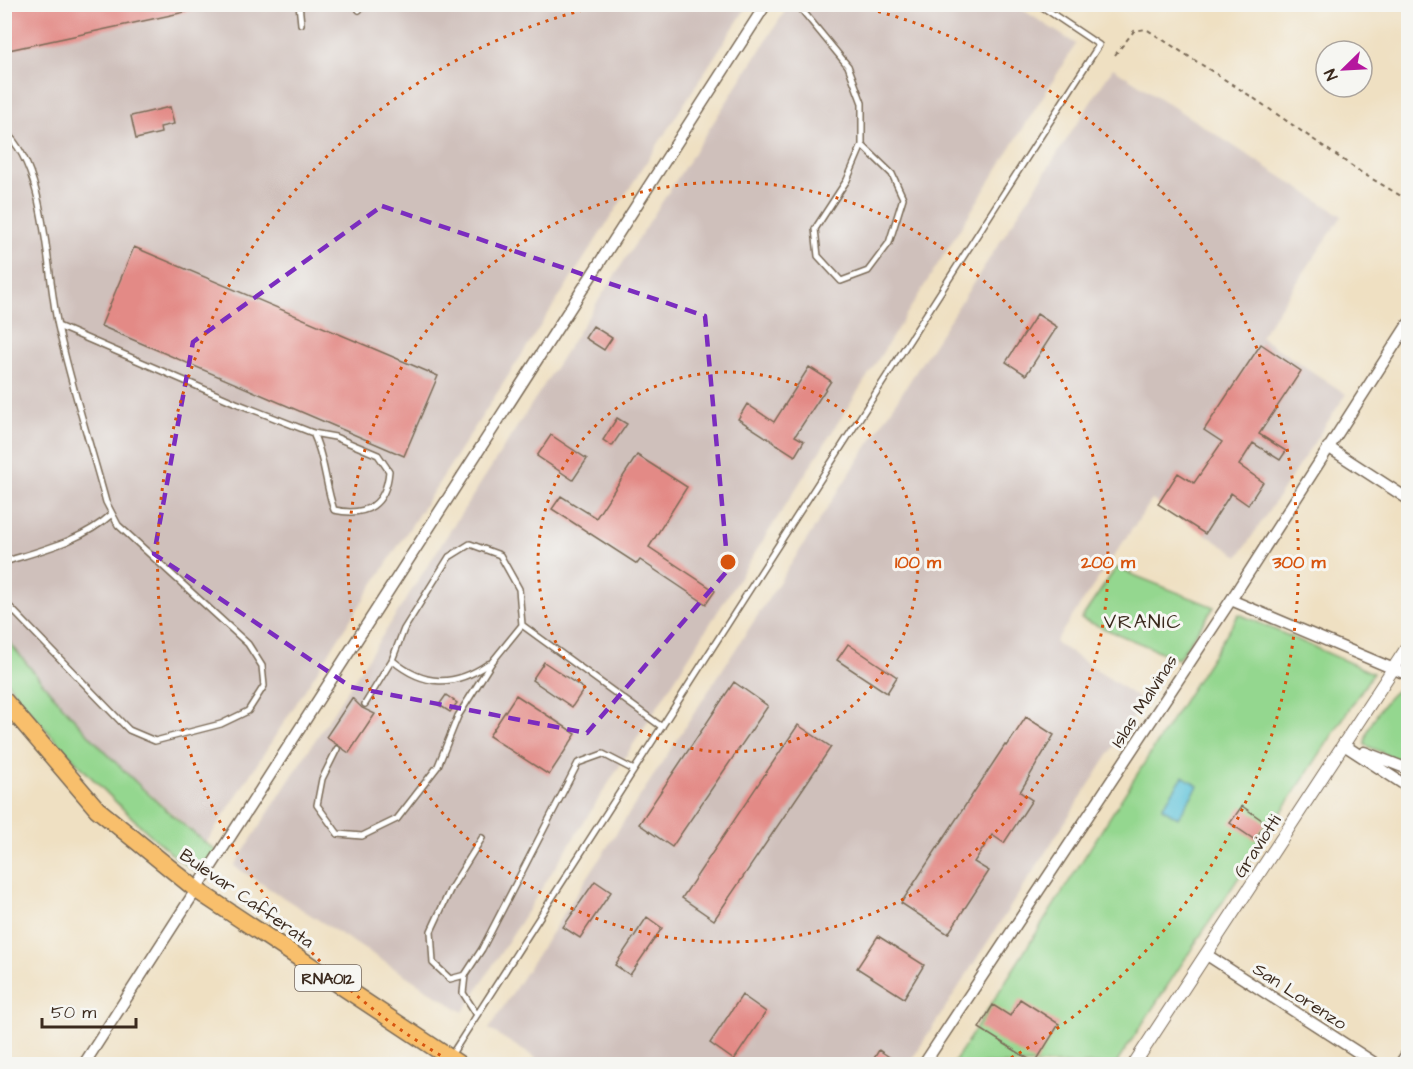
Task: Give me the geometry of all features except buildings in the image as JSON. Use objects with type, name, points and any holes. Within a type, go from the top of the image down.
[{"type":"highway","name":"Bulevar Cafferata","points":[[8,705],[97,809],[198,891],[454,1061]]},
{"type":"street","points":[[84,1065],[198,891],[766,4]]},
{"type":"street","name":"Islas Malvinas","points":[[924,1065],[1231,600],[1408,324]]},
{"type":"street","points":[[1328,447],[1408,499]]},
{"type":"street","points":[[1231,600],[1408,675]]},
{"type":"street","name":"Graviotti","points":[[1134,1065],[1408,646]]},
{"type":"street","points":[[1344,745],[1408,769]]},
{"type":"street","points":[[1344,745],[1408,787]]},
{"type":"street","name":"San Lorenzo","points":[[1207,955],[1376,1065]]},
{"type":"street","points":[[1400,1065],[1408,1052]]},
{"type":"lane","points":[[299,4],[301,24]]},
{"type":"lane","points":[[359,10],[365,4]]},
{"type":"lane","points":[[797,4],[848,66],[862,103],[862,146],[847,180],[815,229],[818,256],[841,281],[868,271],[889,243],[903,198],[892,174],[862,146]]},
{"type":"lane","points":[[454,1061],[477,1015],[1099,45],[1038,4]]},
{"type":"lane","points":[[4,131],[26,158],[35,184],[58,326],[105,502],[118,525],[248,644],[262,666],[264,686],[248,711],[221,724],[155,741],[129,730],[4,601]]},
{"type":"lane","points":[[58,326],[313,434],[335,437],[378,455],[389,471],[387,490],[373,506],[351,513],[334,510],[327,488],[323,452],[313,434]]},
{"type":"lane","points":[[4,562],[52,548],[95,529],[112,513]]},
{"type":"lane","points":[[337,749],[322,779],[317,805],[338,834],[362,836],[397,819],[438,766],[458,716],[492,662],[522,625],[519,589],[500,555],[470,544],[449,557],[404,629],[392,660],[365,704]]},
{"type":"lane","points":[[522,625],[662,727]]},
{"type":"lane","points":[[392,660],[409,674],[437,682],[469,677],[492,662]]},
{"type":"lane","points":[[477,1015],[463,993],[465,975],[482,949],[578,763],[603,754],[634,770]]},
{"type":"lane","points":[[465,975],[450,979],[433,963],[431,930],[451,888],[482,838]]},
{"type":"path","points":[[1115,55],[1134,31],[1146,29],[1362,173],[1408,200]]},
{"type":"highlighted area","points":[[382,206],[705,316],[728,570],[587,733],[351,687],[154,554],[193,342]]},
{"type":"shaded area","points":[[5,5],[748,5],[206,843],[108,757],[43,684],[5,635]]},
{"type":"shaded area","points":[[789,5],[1015,5],[1076,44],[463,1012],[234,866]]},
{"type":"shaded area","points":[[1113,68],[1342,216],[1260,337],[1346,394],[1239,556],[1152,500],[1055,642],[1143,701],[909,1064],[545,1064],[489,1029]]},
{"type":"green space","points":[[1116,568],[1214,607],[1178,659],[1081,619]]},
{"type":"green space","points":[[1239,614],[1373,673],[1116,1064],[953,1064]]},
{"type":"green space","points":[[4,635],[53,695],[104,751],[160,804],[219,853],[205,869],[192,869],[176,858],[91,777],[33,715],[5,676]]},
{"type":"green space","points":[[1405,686],[1408,687],[1408,764],[1365,745],[1369,729],[1379,711],[1392,695]]},
{"type":"water","points":[[1183,776],[1198,786],[1178,818],[1162,808]]},
{"type":"district","name":"VRANIC","points":[[1143,621]]}]
